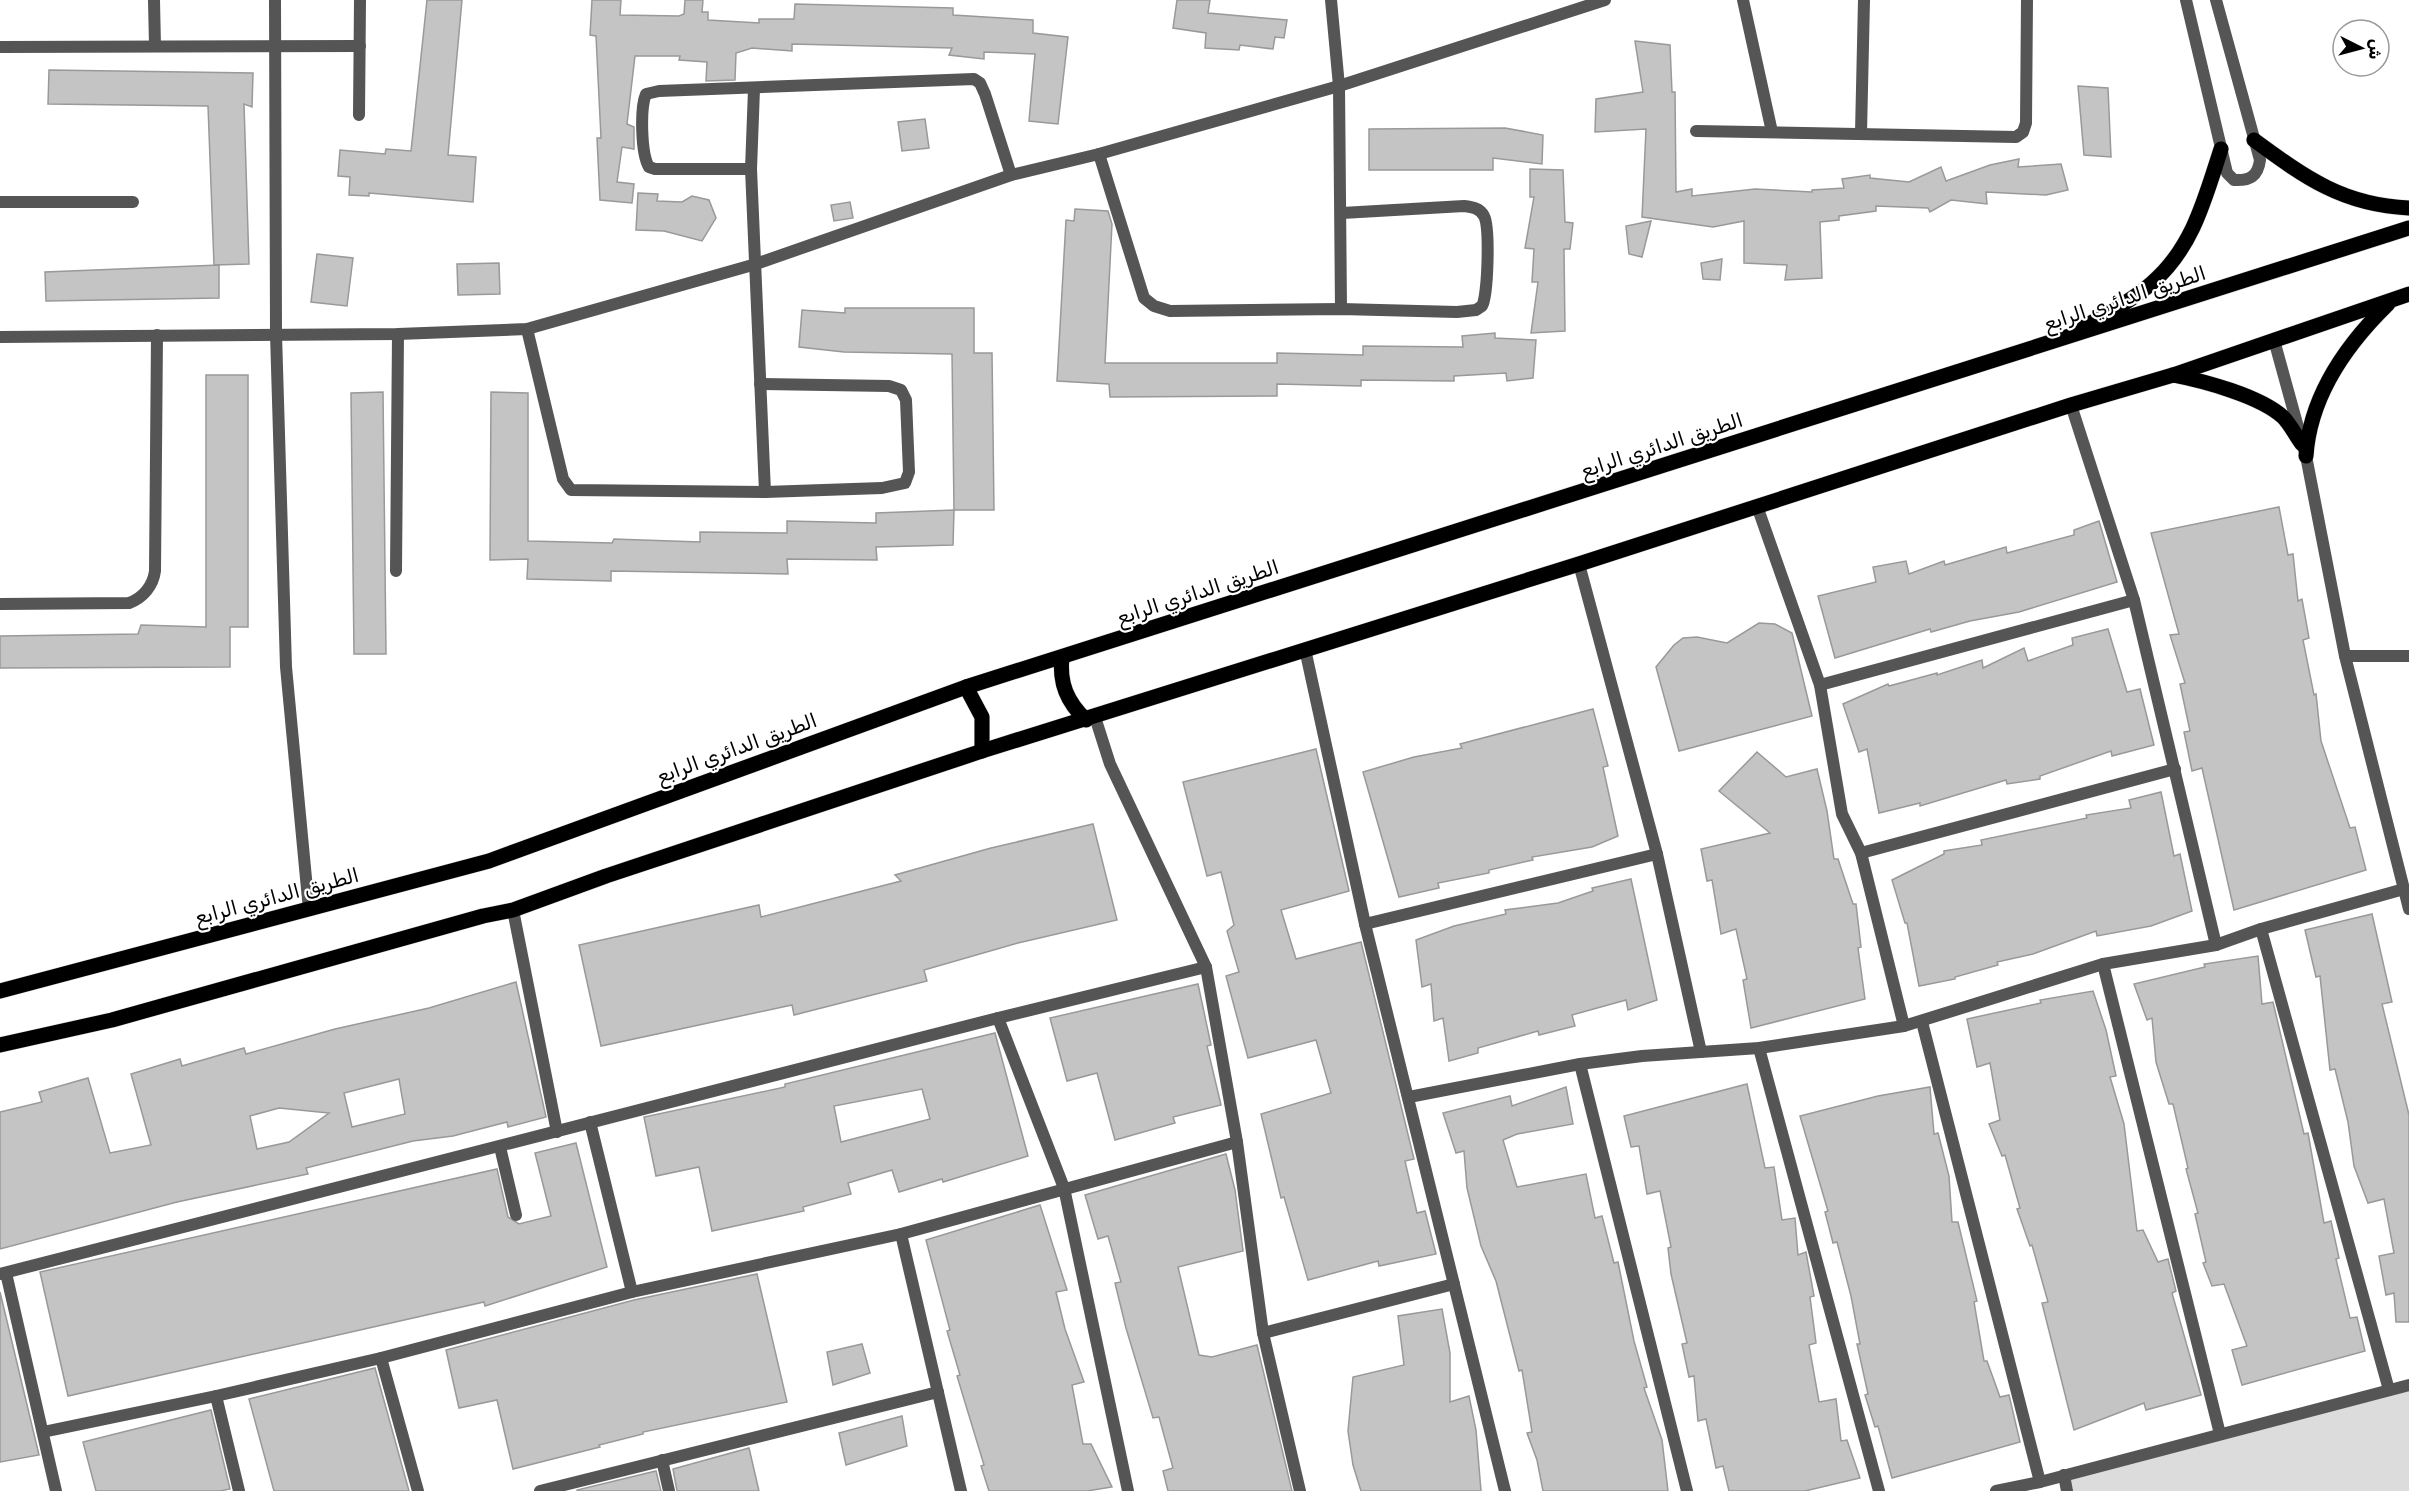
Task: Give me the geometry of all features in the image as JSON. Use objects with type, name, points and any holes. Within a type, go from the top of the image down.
[{"type":"main road","points":[[2254,140],[2301,174],[2342,196],[2386,207],[2409,208]]},
{"type":"main road","points":[[2060,341],[2133,298],[2169,266],[2183,249],[2194,227],[2221,149]]},
{"type":"main road","name":"الطريق الدائري الرابع","points":[[0,991],[489,861],[966,687],[2060,341],[2409,228]]},
{"type":"main road","points":[[0,1045],[112,1020],[483,916],[513,910],[617,872],[982,751],[1090,719],[2072,405],[2173,375],[2409,294]]},
{"type":"main road","points":[[2304,450],[2317,405],[2331,376],[2355,340],[2391,301]]},
{"type":"main road","points":[[2173,375],[2197,380],[2264,405],[2283,417],[2304,450]]},
{"type":"main road","points":[[1062,657],[1060,669],[1065,692],[1070,703],[1090,719]]},
{"type":"main road","points":[[966,687],[982,717],[982,751]]},
{"type":"street","points":[[154,0],[155,46]]},
{"type":"street","points":[[275,0],[276,334],[286,667],[309,910]]},
{"type":"street","points":[[359,115],[360,0]]},
{"type":"street","points":[[1331,0],[1339,86],[1342,213],[1341,309]]},
{"type":"street","points":[[0,337],[398,334],[527,329],[756,264],[1011,175],[1099,154],[1339,86],[1580,4],[1605,0]]},
{"type":"street","points":[[1743,0],[1772,132]]},
{"type":"street","points":[[1861,133],[1864,0]]},
{"type":"street","points":[[1696,131],[2016,136],[2023,132],[2026,123],[2027,0]]},
{"type":"street","points":[[2186,0],[2227,173],[2234,180],[2252,178],[2259,169],[2260,160],[2216,0]]},
{"type":"street","points":[[0,47],[360,46]]},
{"type":"street","points":[[751,169],[655,169],[649,167],[643,152],[643,105],[646,94],[654,91],[754,89],[965,78],[978,80],[1011,175]]},
{"type":"street","points":[[754,89],[751,169],[765,492]]},
{"type":"street","points":[[1099,154],[1144,298],[1148,303],[1170,311],[1341,309],[1469,311],[1482,306],[1486,295],[1486,229],[1484,215],[1479,210],[1464,206],[1342,213]]},
{"type":"street","points":[[0,202],[133,202]]},
{"type":"street","points":[[527,329],[562,479],[571,490],[765,492],[899,486],[906,483],[909,460],[906,400],[897,387],[760,384]]},
{"type":"street","points":[[396,571],[398,334]]},
{"type":"street","points":[[0,604],[129,603],[140,598],[151,584],[155,571],[157,335]]},
{"type":"street","points":[[2274,340],[2304,450],[2345,656],[2409,909]]},
{"type":"street","points":[[2072,405],[2134,600],[2216,945]]},
{"type":"street","points":[[1756,506],[1820,685],[1842,814],[1861,853],[1904,1026]]},
{"type":"street","points":[[1579,564],[1657,854],[1701,1052]]},
{"type":"street","points":[[1820,685],[2134,600]]},
{"type":"street","points":[[1305,649],[1365,924],[1504,1491]]},
{"type":"street","points":[[2345,656],[2409,656]]},
{"type":"street","points":[[1090,719],[1206,968],[1237,1142],[1263,1334],[1300,1491]]},
{"type":"street","points":[[1861,853],[2175,769]]},
{"type":"street","points":[[1365,924],[1657,854]]},
{"type":"street","points":[[1409,1097],[1581,1064],[1642,1056],[1759,1048],[1904,1026],[2103,964],[2216,945],[2261,929],[2404,889]]},
{"type":"street","points":[[513,910],[556,1132]]},
{"type":"street","points":[[2261,929],[2389,1390]]},
{"type":"street","points":[[2103,964],[2220,1434]]},
{"type":"street","points":[[56,1491],[3,1274],[998,1018],[1206,968]]},
{"type":"street","points":[[998,1018],[1064,1188],[1128,1491]]},
{"type":"street","points":[[1922,1022],[2040,1482]]},
{"type":"street","points":[[1759,1048],[1879,1491]]},
{"type":"street","points":[[1581,1064],[1687,1491]]},
{"type":"street","points":[[590,1122],[632,1292]]},
{"type":"street","points":[[43,1432],[216,1396],[381,1358],[632,1292],[901,1234],[1237,1142]]},
{"type":"street","points":[[500,1147],[516,1215]]},
{"type":"street","points":[[901,1234],[961,1491]]},
{"type":"street","points":[[1263,1334],[1454,1284]]},
{"type":"street","points":[[381,1358],[418,1491]]},
{"type":"street","points":[[1996,1491],[2040,1482],[2409,1385]]},
{"type":"street","points":[[540,1491],[938,1392]]},
{"type":"street","points":[[216,1396],[239,1491]]},
{"type":"street","points":[[662,1460],[669,1491]]},
{"type":"street","points":[[2064,1475],[2067,1491]]},
{"type":"shaded area","points":[[2409,1386],[2409,1491],[2069,1491],[2067,1477]]},
{"type":"building","points":[[427,0],[462,0],[448,155],[476,157],[473,202],[369,193],[369,196],[349,195],[350,177],[338,176],[340,150],[385,154],[386,149],[411,151]]},
{"type":"building","points":[[592,0],[621,0],[620,15],[679,16],[684,14],[685,0],[703,0],[702,12],[708,12],[708,20],[759,23],[759,19],[794,19],[795,4],[953,8],[953,15],[1033,20],[1033,33],[1068,37],[1058,124],[1029,121],[1035,54],[984,52],[984,59],[949,55],[952,48],[792,44],[792,51],[752,48],[736,53],[735,80],[706,81],[707,62],[679,60],[680,56],[635,56],[627,124],[634,127],[634,149],[622,147],[617,182],[634,184],[632,203],[600,200],[597,138],[601,138],[596,36],[590,35]]},
{"type":"building","points":[[1177,0],[1210,0],[1208,13],[1287,20],[1284,38],[1275,37],[1273,49],[1240,45],[1239,50],[1205,48],[1206,33],[1173,28]]},
{"type":"building","points":[[1635,41],[1670,45],[1672,92],[1675,92],[1676,192],[1692,189],[1692,196],[1755,189],[1812,192],[1812,190],[1844,188],[1842,179],[1870,175],[1870,178],[1909,182],[1941,167],[1946,181],[1990,165],[2019,159],[2018,167],[2061,164],[2068,190],[2046,195],[1986,192],[1987,204],[1951,200],[1930,212],[1928,208],[1876,206],[1876,211],[1839,216],[1839,220],[1820,222],[1822,278],[1785,280],[1787,265],[1744,263],[1744,221],[1713,227],[1642,217],[1646,129],[1595,132],[1596,99],[1643,92]]},
{"type":"building","points":[[49,70],[253,73],[252,107],[244,104],[249,264],[214,265],[208,106],[48,104]]},
{"type":"building","points":[[2078,86],[2108,88],[2111,157],[2084,155]]},
{"type":"building","points":[[925,119],[929,148],[902,151],[898,122]]},
{"type":"building","points":[[1505,128],[1543,135],[1542,164],[1493,158],[1493,170],[1369,170],[1369,129]]},
{"type":"building","points":[[1530,169],[1563,170],[1565,222],[1573,223],[1570,249],[1564,249],[1565,331],[1531,333],[1538,282],[1532,282],[1534,249],[1525,248],[1534,197],[1530,197]]},
{"type":"building","points":[[638,193],[658,194],[657,201],[682,202],[692,196],[709,200],[716,218],[702,241],[664,231],[636,230]]},
{"type":"building","points":[[850,202],[853,218],[834,221],[831,205]]},
{"type":"building","points":[[1075,209],[1108,211],[1112,224],[1105,363],[1277,363],[1277,353],[1363,355],[1363,346],[1463,347],[1462,336],[1495,333],[1495,338],[1536,340],[1533,378],[1507,381],[1506,373],[1454,376],[1454,381],[1361,380],[1361,386],[1277,384],[1277,396],[1110,397],[1109,384],[1057,381],[1066,220],[1074,221]]},
{"type":"building","points":[[1651,221],[1642,257],[1629,254],[1626,226]]},
{"type":"building","points":[[317,254],[353,258],[347,306],[311,302]]},
{"type":"building","points":[[1722,259],[1720,280],[1703,279],[1701,263]]},
{"type":"building","points":[[499,263],[500,294],[458,295],[457,264]]},
{"type":"building","points":[[219,265],[219,298],[46,301],[45,272]]},
{"type":"building","points":[[845,308],[974,308],[974,353],[992,353],[994,510],[954,510],[952,354],[844,352],[799,347],[802,310],[845,313]]},
{"type":"building","points":[[206,375],[248,375],[248,627],[230,627],[230,667],[0,668],[0,636],[138,634],[141,625],[206,627]]},
{"type":"building","points":[[383,392],[386,654],[354,654],[351,393]]},
{"type":"building","points":[[491,392],[528,393],[528,541],[612,543],[614,539],[700,542],[700,532],[787,533],[787,521],[876,523],[876,513],[954,510],[953,545],[876,547],[877,560],[787,559],[788,574],[611,571],[611,581],[527,579],[528,559],[490,560]]},
{"type":"building","points":[[2279,507],[2288,555],[2293,554],[2298,601],[2302,599],[2309,638],[2303,640],[2314,695],[2316,694],[2321,741],[2350,828],[2355,827],[2366,870],[2234,910],[2202,768],[2192,771],[2184,732],[2190,731],[2180,684],[2185,683],[2170,635],[2179,634],[2151,533]]},
{"type":"building","points":[[2099,521],[2117,582],[2019,612],[1970,621],[1931,632],[1930,629],[1835,658],[1818,596],[1876,582],[1873,567],[1906,561],[1909,574],[1944,561],[1945,565],[2006,547],[2007,553],[2074,535],[2074,530]]},
{"type":"building","points":[[1759,623],[1775,624],[1792,633],[1812,716],[1679,751],[1656,667],[1674,645],[1683,638],[1697,637],[1727,643]]},
{"type":"building","points":[[2108,629],[2127,692],[2140,689],[2154,745],[2112,756],[2111,751],[2040,776],[2040,779],[2007,784],[2006,780],[1920,806],[1920,803],[1879,813],[1867,749],[1859,752],[1843,704],[1888,684],[1889,686],[1937,673],[1937,675],[1982,660],[1983,668],[2024,648],[2028,661],[2073,645],[2072,638]]},
{"type":"building","points":[[1593,709],[1608,766],[1603,767],[1618,836],[1592,847],[1532,857],[1533,860],[1489,870],[1489,873],[1438,883],[1439,888],[1399,897],[1363,772],[1414,757],[1462,748],[1460,744]]},
{"type":"building","points":[[1316,749],[1349,891],[1281,910],[1296,959],[1361,942],[1414,1159],[1405,1161],[1417,1213],[1425,1211],[1436,1254],[1379,1266],[1378,1261],[1308,1280],[1284,1197],[1281,1198],[1261,1114],[1331,1093],[1316,1040],[1248,1058],[1226,976],[1239,972],[1227,931],[1234,925],[1221,872],[1207,876],[1183,782]]},
{"type":"building","points":[[1757,752],[1786,777],[1817,769],[1827,811],[1834,859],[1838,859],[1853,904],[1856,904],[1861,947],[1858,948],[1865,999],[1751,1028],[1743,980],[1747,979],[1736,929],[1721,934],[1712,880],[1707,881],[1701,849],[1770,833],[1719,791]]},
{"type":"building","points":[[2161,792],[2174,856],[2180,854],[2192,911],[2151,926],[2097,936],[2096,931],[2033,954],[1997,962],[1998,965],[1955,977],[1955,979],[1919,986],[1907,923],[1905,923],[1892,880],[1944,854],[1944,851],[1982,845],[1981,840],[2087,818],[2086,815],[2131,808],[2129,800]]},
{"type":"building","points":[[1093,824],[1117,920],[1018,943],[924,970],[927,981],[794,1015],[792,1005],[601,1046],[579,945],[759,905],[761,917],[901,881],[895,875],[991,848]]},
{"type":"building","points":[[1631,879],[1657,1000],[1628,1010],[1626,1000],[1572,1015],[1575,1026],[1539,1035],[1538,1031],[1478,1048],[1478,1053],[1449,1061],[1443,1018],[1434,1021],[1431,984],[1422,987],[1416,940],[1454,926],[1506,914],[1505,910],[1558,903],[1593,891],[1592,888]]},
{"type":"building","points":[[2372,914],[2392,1002],[2382,1004],[2409,1115],[2409,1322],[2396,1322],[2394,1293],[2386,1295],[2379,1256],[2394,1253],[2384,1199],[2368,1203],[2354,1166],[2348,1122],[2335,1069],[2330,1070],[2320,976],[2316,977],[2305,930]]},
{"type":"building","points":[[2258,956],[2262,1004],[2273,1002],[2304,1134],[2308,1133],[2324,1223],[2331,1221],[2339,1258],[2336,1259],[2350,1318],[2357,1317],[2365,1351],[2242,1385],[2232,1350],[2247,1346],[2224,1284],[2212,1286],[2203,1263],[2206,1262],[2195,1214],[2198,1213],[2186,1169],[2188,1168],[2173,1104],[2169,1104],[2156,1062],[2152,1018],[2147,1020],[2134,984],[2205,967],[2204,964]]},
{"type":"building","points":[[516,982],[546,1117],[508,1127],[507,1122],[453,1136],[413,1141],[306,1168],[308,1174],[177,1202],[0,1249],[0,1112],[42,1102],[39,1092],[88,1078],[110,1153],[151,1145],[131,1074],[180,1059],[182,1066],[244,1048],[246,1054],[335,1029],[429,1008]],"holes":[[[399,1079],[405,1114],[352,1127],[344,1093]],[[279,1108],[329,1113],[289,1142],[257,1149],[250,1116]]]},
{"type":"building","points":[[1198,984],[1211,1045],[1207,1046],[1221,1105],[1173,1117],[1175,1123],[1115,1140],[1097,1073],[1067,1081],[1050,1018]]},
{"type":"building","points":[[2093,991],[2106,1030],[2116,1076],[2110,1077],[2124,1124],[2137,1231],[2143,1230],[2158,1262],[2168,1259],[2176,1291],[2172,1293],[2201,1395],[2146,1410],[2144,1403],[2074,1430],[2042,1303],[2048,1302],[2032,1245],[2030,1246],[2017,1209],[2020,1208],[2005,1155],[2002,1156],[1989,1124],[2000,1120],[1990,1063],[1977,1067],[1967,1019],[2041,1003],[2040,1000]]},
{"type":"building","points":[[995,1033],[1028,1156],[943,1182],[942,1179],[899,1192],[892,1170],[848,1183],[851,1194],[803,1207],[804,1211],[712,1231],[699,1167],[656,1176],[644,1117],[785,1087],[785,1084]],"holes":[[[922,1089],[930,1119],[841,1142],[834,1106]]]},
{"type":"building","points":[[1747,1084],[1765,1168],[1774,1167],[1782,1220],[1795,1218],[1798,1255],[1806,1252],[1814,1296],[1810,1297],[1816,1343],[1809,1345],[1819,1402],[1836,1399],[1841,1441],[1847,1440],[1860,1478],[1805,1491],[1729,1491],[1723,1466],[1716,1468],[1706,1419],[1698,1421],[1694,1376],[1689,1377],[1682,1344],[1687,1343],[1671,1274],[1668,1248],[1671,1247],[1660,1191],[1647,1194],[1639,1146],[1631,1147],[1624,1116]]},
{"type":"building","points":[[1566,1087],[1573,1124],[1517,1134],[1503,1140],[1517,1187],[1586,1174],[1595,1218],[1602,1216],[1614,1263],[1618,1262],[1634,1341],[1647,1387],[1644,1388],[1662,1440],[1668,1491],[1543,1491],[1537,1460],[1527,1433],[1532,1432],[1522,1370],[1519,1371],[1496,1281],[1481,1246],[1467,1188],[1464,1151],[1456,1153],[1443,1113],[1510,1096],[1512,1106]]},
{"type":"building","points":[[1930,1087],[1934,1134],[1938,1133],[1949,1176],[1952,1222],[1958,1222],[1977,1301],[1974,1302],[1984,1361],[1987,1361],[2000,1397],[2009,1395],[2020,1442],[1892,1478],[1878,1426],[1875,1427],[1865,1395],[1868,1394],[1857,1344],[1860,1344],[1851,1296],[1837,1242],[1833,1243],[1825,1212],[1828,1211],[1800,1116],[1878,1096]]},
{"type":"building","points":[[576,1143],[607,1267],[485,1306],[484,1302],[68,1396],[40,1272],[497,1169],[508,1217],[519,1224],[551,1216],[535,1153]]},
{"type":"building","points":[[1226,1154],[1235,1190],[1243,1251],[1178,1267],[1199,1355],[1212,1357],[1257,1345],[1292,1491],[1168,1491],[1163,1471],[1173,1468],[1159,1417],[1153,1418],[1126,1328],[1115,1283],[1121,1282],[1108,1236],[1098,1239],[1085,1195]]},
{"type":"building","points":[[1040,1205],[1067,1290],[1056,1292],[1065,1329],[1084,1382],[1072,1385],[1083,1444],[1091,1444],[1112,1487],[1087,1491],[989,1491],[981,1466],[984,1465],[957,1376],[960,1375],[947,1331],[950,1330],[926,1240]]},
{"type":"building","points":[[757,1274],[787,1402],[643,1432],[643,1434],[599,1445],[600,1447],[513,1469],[497,1400],[459,1408],[446,1350],[634,1300]]},
{"type":"building","points":[[0,1292],[39,1455],[0,1462]]},
{"type":"building","points":[[1442,1309],[1450,1353],[1450,1402],[1469,1396],[1476,1430],[1481,1491],[1361,1491],[1353,1465],[1348,1431],[1353,1377],[1404,1365],[1398,1316]]},
{"type":"building","points":[[862,1344],[870,1373],[833,1385],[827,1352]]},
{"type":"building","points":[[375,1368],[409,1491],[274,1491],[249,1399]]},
{"type":"building","points":[[211,1410],[230,1489],[220,1491],[96,1491],[83,1442]]},
{"type":"building","points":[[902,1416],[907,1446],[846,1465],[839,1433]]},
{"type":"building","points":[[749,1448],[759,1491],[677,1491],[673,1469]]},
{"type":"building","points":[[656,1471],[661,1491],[577,1491],[577,1490]]}]
